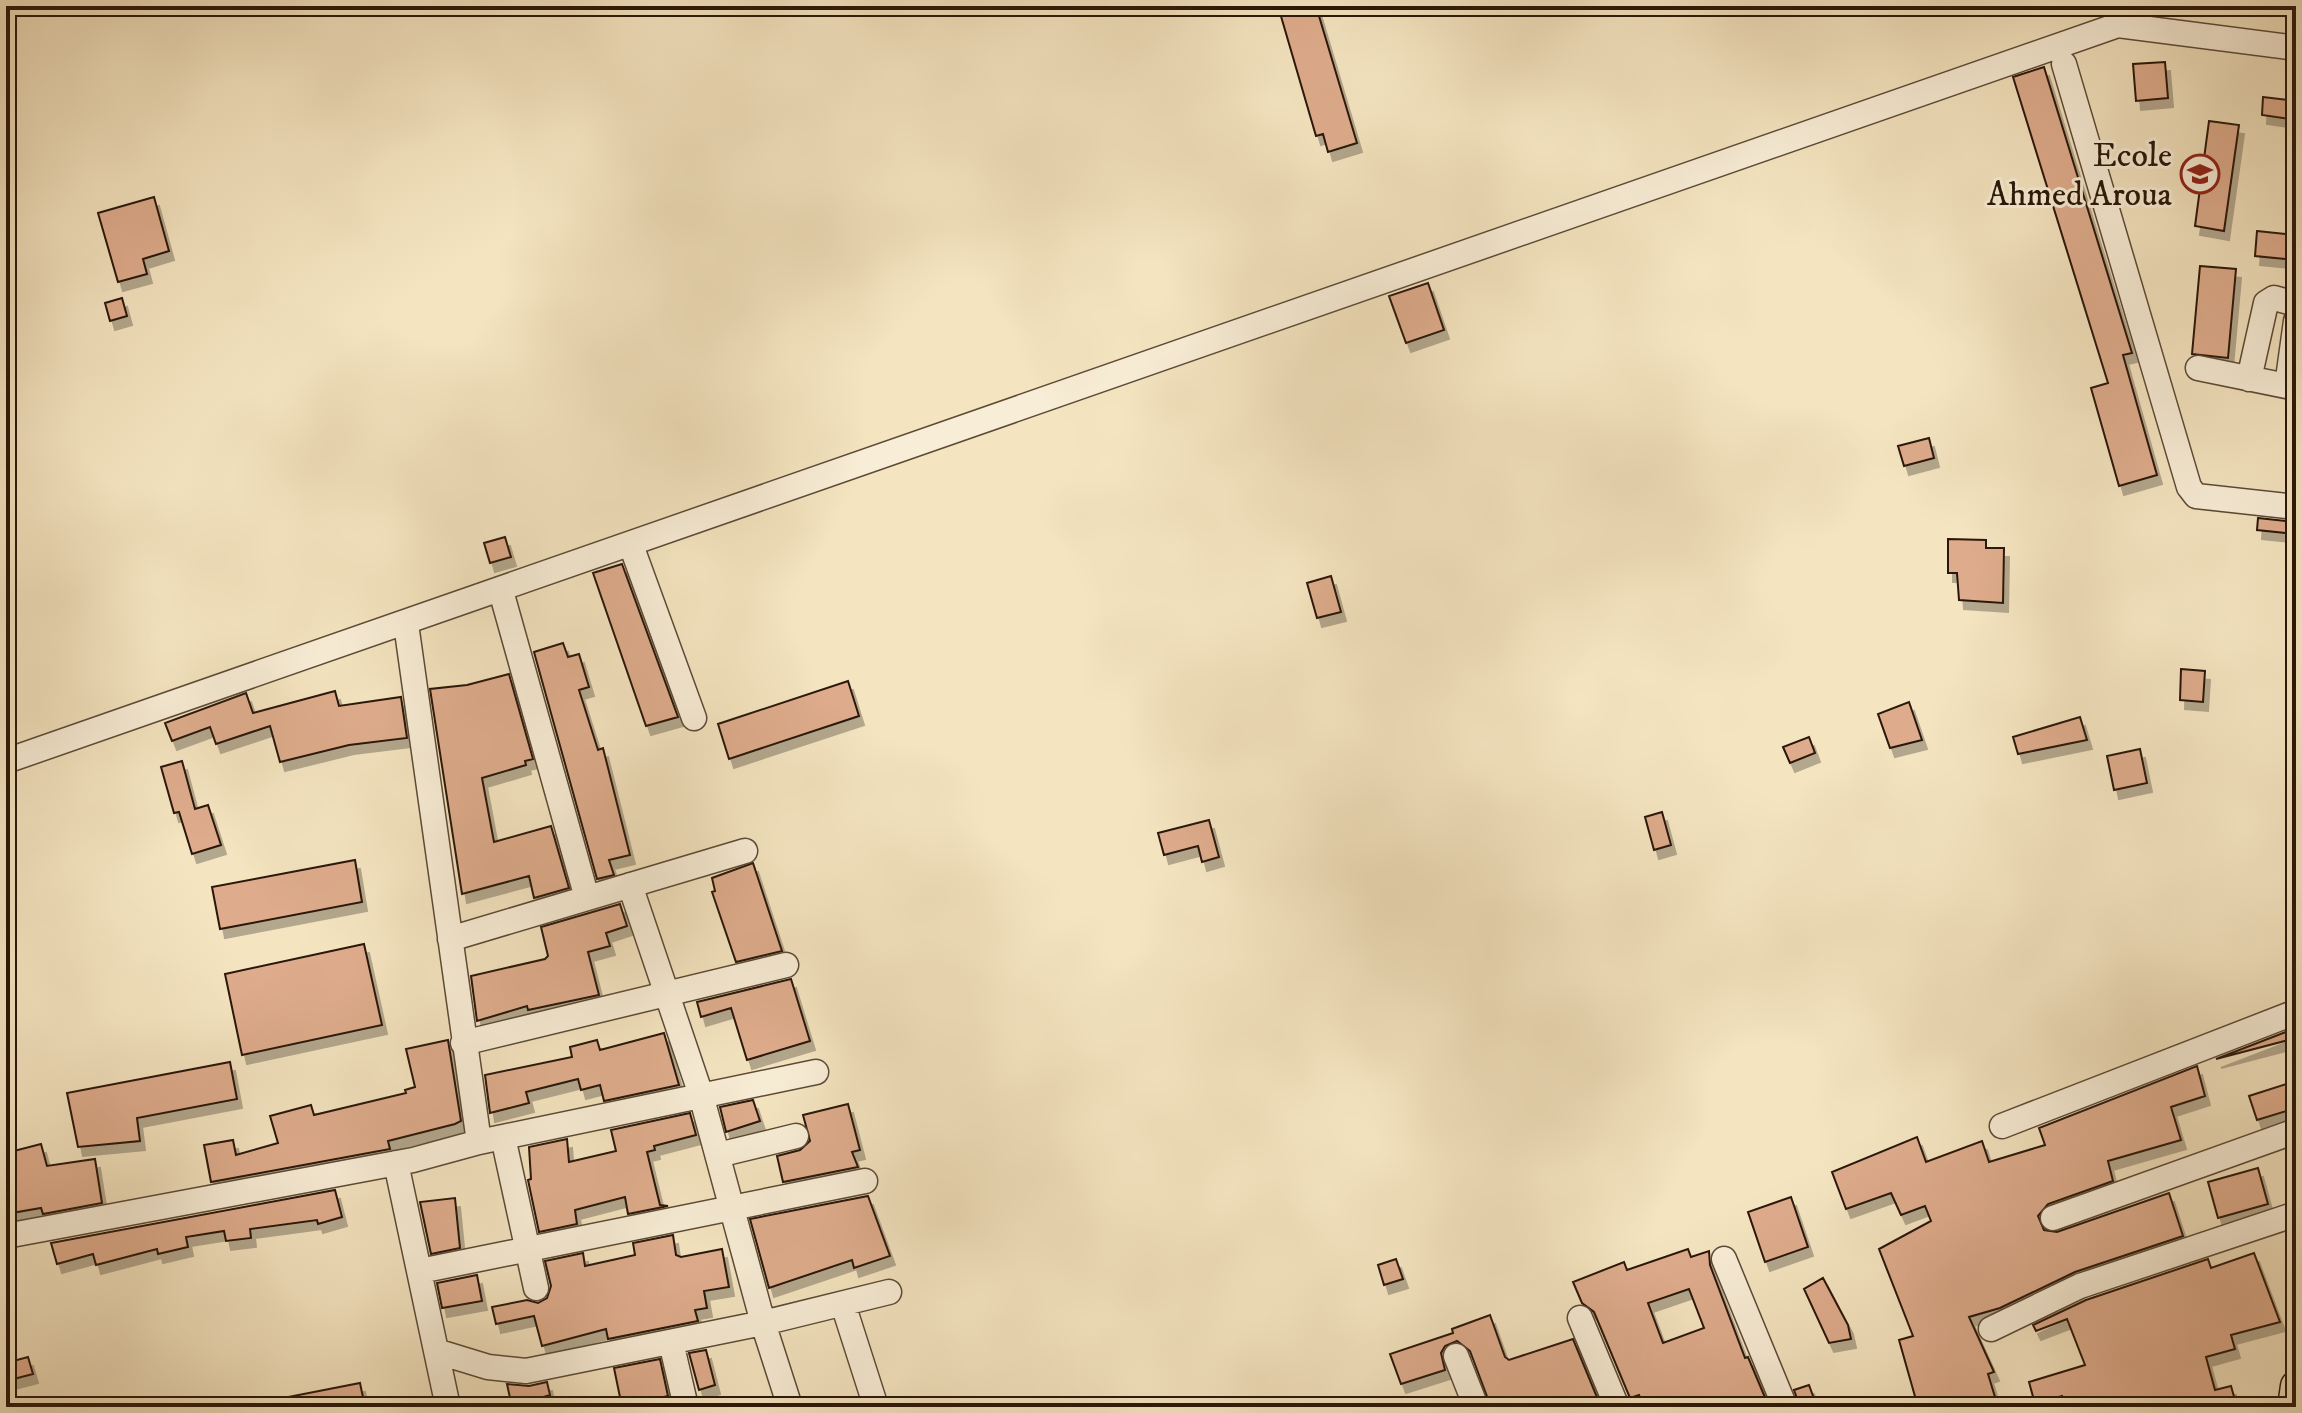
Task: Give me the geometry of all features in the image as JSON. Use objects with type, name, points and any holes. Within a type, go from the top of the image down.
[{"type":"main road","points":[[2293,1407],[2296,1386]]},
{"type":"street","points":[[6,761],[501,591],[2116,16],[2296,48]]},
{"type":"street","points":[[2064,64],[2189,487],[2196,496],[2296,507]]},
{"type":"street","points":[[2249,379],[2266,303],[2274,298],[2296,304]]},
{"type":"street","points":[[2198,368],[2291,387],[2296,321]]},
{"type":"street","points":[[631,545],[694,718]]},
{"type":"street","points":[[501,591],[587,898]]},
{"type":"street","points":[[406,624],[479,1142]]},
{"type":"street","points":[[450,939],[745,851]]},
{"type":"street","points":[[630,885],[701,1095],[763,1323],[790,1407]]},
{"type":"street","points":[[463,1043],[670,996],[786,965]]},
{"type":"street","points":[[2002,1126],[2296,1012]]},
{"type":"street","points":[[6,1236],[396,1163],[479,1142],[816,1072]]},
{"type":"street","points":[[2053,1218],[2296,1131]]},
{"type":"street","points":[[718,1155],[796,1136]]},
{"type":"street","points":[[503,1137],[536,1288]]},
{"type":"street","points":[[396,1163],[439,1352],[448,1407]]},
{"type":"street","points":[[420,1271],[865,1181]]},
{"type":"street","points":[[1991,1329],[2080,1286],[2296,1214]]},
{"type":"street","points":[[1724,1259],[1785,1407]]},
{"type":"street","points":[[439,1352],[488,1367],[526,1371],[763,1323],[889,1292]]},
{"type":"street","points":[[843,1304],[876,1407]]},
{"type":"street","points":[[1580,1318],[1617,1407]]},
{"type":"street","points":[[671,1342],[686,1407]]},
{"type":"street","points":[[1456,1356],[1476,1407]]},
{"type":"building","points":[[1278,6],[1316,6],[1357,143],[1328,152],[1323,134],[1316,136]]},
{"type":"building","points":[[2165,62],[2168,98],[2136,101],[2133,64]]},
{"type":"building","points":[[2044,67],[2132,353],[2123,355],[2157,475],[2119,486],[2091,388],[2108,383],[2013,77]]},
{"type":"building","points":[[2263,97],[2296,101],[2296,120],[2262,115]]},
{"type":"building","points":[[2209,121],[2239,125],[2224,231],[2195,226]]},
{"type":"building","points":[[154,197],[169,251],[143,259],[147,274],[118,282],[98,213]]},
{"type":"building","points":[[2257,231],[2296,235],[2296,260],[2255,256]]},
{"type":"building","points":[[2200,266],[2236,269],[2228,358],[2192,354]]},
{"type":"building","points":[[1428,283],[1444,330],[1406,343],[1389,296]]},
{"type":"building","points":[[122,298],[127,316],[110,321],[105,303]]},
{"type":"building","points":[[1929,438],[1934,458],[1904,466],[1898,446]]},
{"type":"building","points":[[2258,518],[2296,522],[2296,534],[2257,530]]},
{"type":"building","points":[[505,537],[511,557],[490,563],[484,543]]},
{"type":"building","points":[[1948,539],[1986,540],[1986,548],[2004,548],[2003,603],[1959,600],[1957,573],[1948,573]]},
{"type":"building","points":[[622,564],[678,717],[646,726],[593,573]]},
{"type":"building","points":[[1331,576],[1341,612],[1317,618],[1307,583]]},
{"type":"building","points":[[563,643],[568,657],[579,654],[589,687],[579,690],[598,750],[603,748],[630,855],[609,860],[614,875],[597,879],[534,652]]},
{"type":"building","points":[[2181,669],[2205,671],[2203,702],[2180,700]]},
{"type":"building","points":[[509,674],[533,759],[525,761],[526,765],[482,778],[494,842],[551,826],[569,888],[534,898],[529,876],[462,894],[430,689],[467,685]]},
{"type":"building","points":[[848,681],[859,716],[729,759],[718,724]]},
{"type":"building","points":[[335,691],[339,706],[401,697],[407,738],[349,745],[280,762],[270,726],[216,744],[210,727],[172,741],[165,723],[246,693],[253,713]]},
{"type":"building","points":[[1909,702],[1922,740],[1890,748],[1878,714]]},
{"type":"building","points":[[2080,717],[2087,740],[2018,754],[2013,737]]},
{"type":"building","points":[[1809,737],[1815,753],[1790,763],[1783,747]]},
{"type":"building","points":[[2140,749],[2147,783],[2114,790],[2107,756]]},
{"type":"building","points":[[182,761],[195,809],[208,805],[221,845],[192,854],[179,812],[174,813],[161,767]]},
{"type":"building","points":[[1662,812],[1671,845],[1654,850],[1645,817]]},
{"type":"building","points":[[1209,820],[1219,857],[1202,862],[1198,846],[1164,855],[1158,833]]},
{"type":"building","points":[[355,860],[362,902],[220,929],[212,887]]},
{"type":"building","points":[[753,863],[782,951],[736,962],[712,892],[715,891],[712,878]]},
{"type":"building","points":[[620,904],[627,926],[606,933],[610,946],[588,952],[599,995],[528,1010],[527,1006],[477,1021],[471,976],[545,959],[548,956],[541,927]]},
{"type":"building","points":[[364,944],[382,1025],[242,1055],[225,974]]},
{"type":"building","points":[[791,979],[810,1041],[747,1060],[731,1008],[701,1017],[697,1002]]},
{"type":"building","points":[[2296,1028],[2296,1038],[2216,1059]]},
{"type":"building","points":[[664,1033],[679,1085],[604,1101],[600,1085],[581,1090],[578,1079],[526,1092],[529,1103],[490,1113],[485,1075],[572,1057],[570,1047],[597,1040],[600,1050]]},
{"type":"building","points":[[448,1040],[461,1121],[388,1141],[390,1149],[211,1182],[204,1145],[233,1140],[236,1155],[278,1143],[270,1116],[311,1105],[314,1115],[406,1093],[405,1090],[415,1087],[406,1049]]},
{"type":"building","points":[[230,1062],[237,1099],[137,1118],[140,1141],[78,1147],[67,1093]]},
{"type":"building","points":[[2197,1066],[2205,1096],[2171,1107],[2181,1140],[2108,1161],[2113,1181],[2048,1204],[2038,1216],[2044,1230],[2057,1232],[2169,1193],[2183,1236],[2075,1272],[2000,1308],[1969,1317],[1994,1372],[1988,1374],[1998,1407],[1918,1407],[1899,1340],[1913,1336],[1879,1249],[1931,1221],[1925,1206],[1901,1215],[1891,1193],[1846,1209],[1832,1172],[1917,1137],[1926,1162],[1982,1141],[1989,1162],[2045,1145],[2039,1128]]},
{"type":"building","points":[[2296,1081],[2296,1108],[2257,1120],[2249,1096]]},
{"type":"building","points":[[753,1100],[760,1121],[726,1132],[720,1107]]},
{"type":"building","points":[[848,1104],[860,1150],[852,1152],[858,1167],[783,1182],[777,1156],[800,1150],[810,1141],[803,1115]]},
{"type":"building","points":[[690,1113],[696,1135],[654,1146],[655,1150],[647,1152],[660,1205],[668,1206],[628,1214],[625,1197],[575,1210],[577,1224],[539,1232],[528,1180],[531,1179],[529,1147],[567,1139],[569,1162],[616,1151],[611,1130]]},
{"type":"building","points":[[41,1144],[47,1166],[95,1159],[102,1203],[43,1214],[41,1208],[6,1214],[6,1153]]},
{"type":"building","points":[[2258,1168],[2268,1204],[2218,1218],[2208,1182]]},
{"type":"building","points":[[335,1190],[342,1217],[318,1224],[317,1220],[250,1229],[251,1238],[226,1241],[224,1231],[186,1237],[188,1247],[158,1254],[157,1249],[96,1265],[93,1254],[57,1264],[51,1243]]},
{"type":"building","points":[[868,1196],[890,1256],[854,1268],[852,1260],[769,1288],[750,1219]]},
{"type":"building","points":[[1791,1197],[1808,1247],[1765,1262],[1748,1212]]},
{"type":"building","points":[[455,1198],[460,1248],[431,1254],[420,1202]]},
{"type":"building","points":[[673,1235],[676,1255],[681,1257],[722,1249],[729,1287],[704,1291],[707,1308],[695,1310],[698,1321],[608,1339],[606,1329],[542,1346],[534,1316],[496,1324],[492,1307],[527,1300],[538,1303],[547,1298],[551,1286],[545,1261],[583,1253],[585,1266],[635,1255],[633,1243]]},
{"type":"building","points":[[1688,1249],[1691,1257],[1709,1251],[1710,1265],[1745,1358],[1748,1357],[1769,1407],[1644,1407],[1639,1395],[1630,1398],[1594,1312],[1582,1303],[1573,1282],[1624,1262],[1627,1270]],"holes":[[[1689,1289],[1704,1328],[1663,1343],[1648,1303]]]},
{"type":"building","points":[[2254,1253],[2280,1322],[2231,1335],[2235,1349],[2206,1357],[2215,1390],[2231,1386],[2237,1407],[2216,1407],[2214,1401],[2194,1407],[2065,1407],[2062,1396],[2035,1404],[2029,1382],[2085,1365],[2067,1319],[2036,1331],[2033,1325],[2086,1300],[2208,1259],[2211,1268]]},
{"type":"building","points":[[1396,1259],[1403,1279],[1384,1285],[1378,1265]]},
{"type":"building","points":[[477,1275],[482,1301],[442,1308],[437,1283]]},
{"type":"building","points":[[1823,1278],[1848,1325],[1851,1339],[1829,1343],[1804,1289]]},
{"type":"building","points":[[1490,1315],[1505,1357],[1509,1360],[1573,1339],[1601,1407],[1491,1407],[1470,1351],[1457,1341],[1445,1346],[1441,1353],[1445,1370],[1401,1384],[1390,1354],[1453,1333],[1452,1329]]},
{"type":"building","points":[[706,1350],[715,1385],[699,1390],[689,1353]]},
{"type":"building","points":[[28,1357],[33,1374],[6,1381],[6,1363]]},
{"type":"building","points":[[660,1359],[668,1396],[622,1407],[614,1368]]},
{"type":"building","points":[[547,1382],[550,1395],[537,1399],[538,1407],[512,1407],[507,1384],[529,1386]]},
{"type":"building","points":[[360,1383],[365,1407],[284,1407],[283,1398]]},
{"type":"building","points":[[1809,1385],[1817,1407],[1800,1407],[1794,1390]]},
{"type":"place","name":"Ecole Ahmed Aroua","points":[[2200,174]]}]
